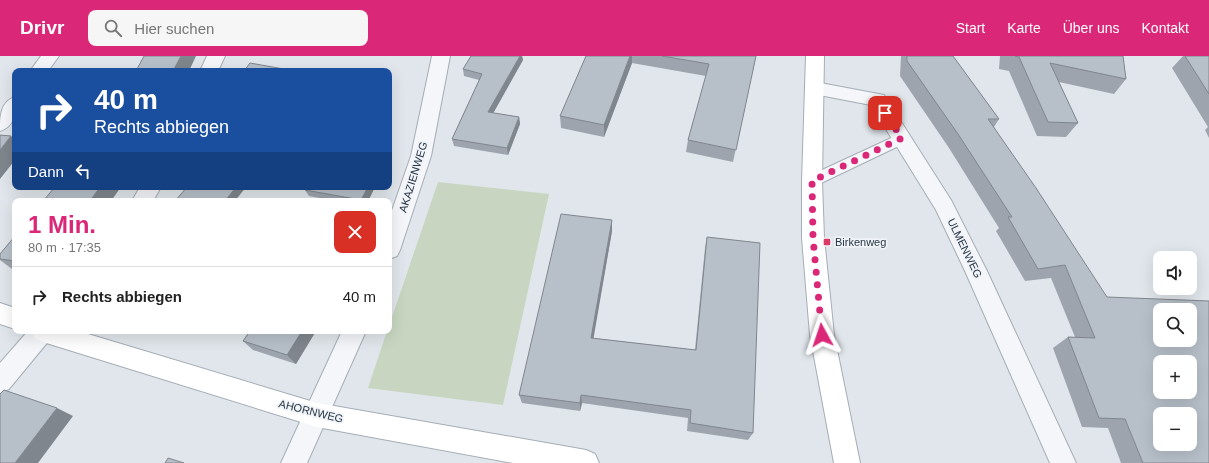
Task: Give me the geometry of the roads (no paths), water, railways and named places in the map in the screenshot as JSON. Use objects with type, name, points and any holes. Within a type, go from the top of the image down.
[{"type":"street","points":[[41,68],[50,56]]},
{"type":"street","points":[[210,68],[216,56]]},
{"type":"street","name":"AKAZIENWEG","points":[[392,241],[421,156],[441,56]]},
{"type":"street","points":[[816,56],[812,181],[813,238],[822,335],[847,463]]},
{"type":"street","name":"ULMENWEG","points":[[815,88],[877,100],[944,206],[976,271],[1063,463]]},
{"type":"street","points":[[0,124],[12,108]]},
{"type":"street","points":[[0,313],[12,318]]},
{"type":"street","points":[[0,381],[40,334]]},
{"type":"street","name":"AHORNWEG","points":[[53,334],[317,415],[586,463]]},
{"type":"street","points":[[294,463],[353,334]]},
{"type":"lane","points":[[812,181],[902,138]]},
{"type":"place","name":"Birkenweg","points":[[827,242]]}]
